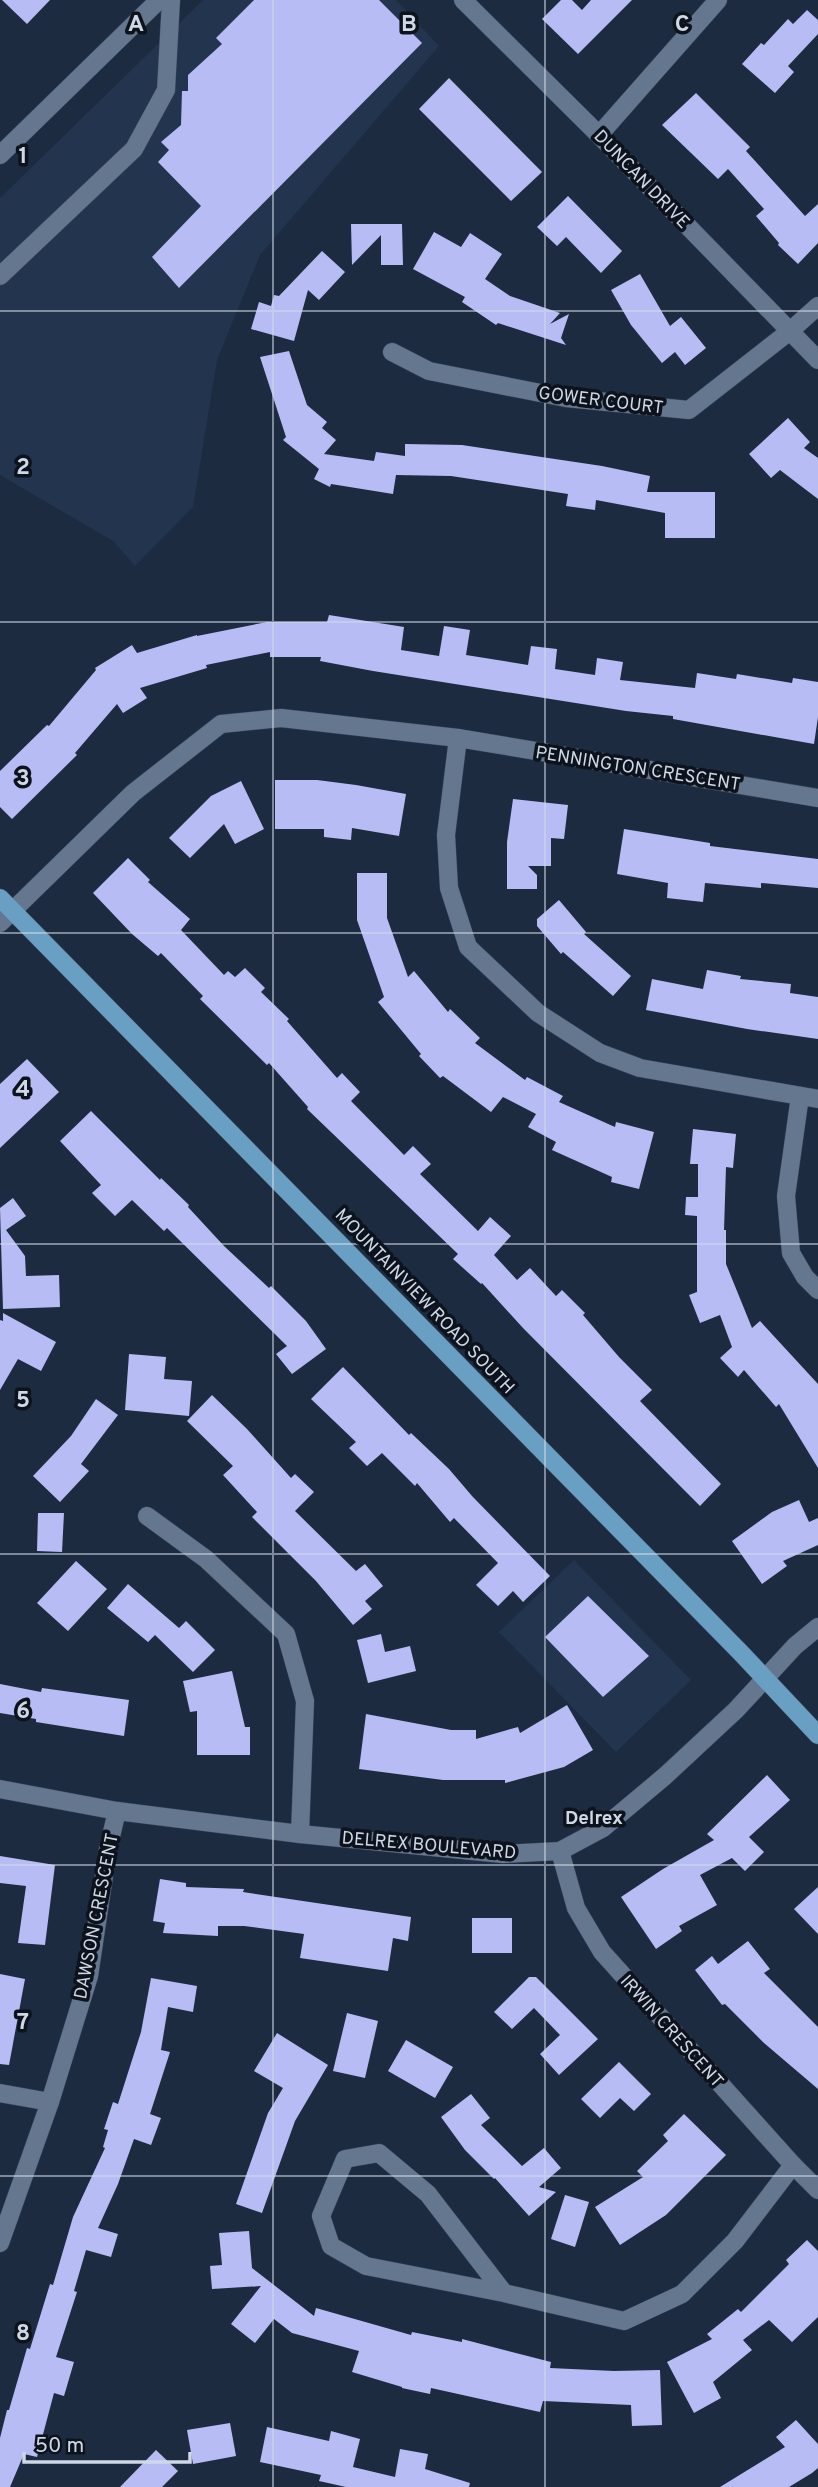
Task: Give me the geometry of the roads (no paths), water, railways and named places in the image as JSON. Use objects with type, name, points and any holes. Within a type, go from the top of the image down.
[{"type":"main road","name":"MOUNTAINVIEW ROAD SOUTH","points":[[4,910],[818,1735]]},
{"type":"street","points":[[0,155],[159,0]]},
{"type":"street","points":[[0,276],[134,149],[166,90],[172,0]]},
{"type":"street","name":"DUNCAN DRIVE","points":[[463,0],[818,360]]},
{"type":"street","points":[[599,135],[718,0]]},
{"type":"street","name":"GOWER COURT","points":[[392,352],[429,371],[552,396],[689,410],[818,306]]},
{"type":"street","name":"PENNINGTON CRESCENT","points":[[4,910],[133,793],[221,724],[281,719],[458,738],[818,798]]},
{"type":"street","points":[[458,738],[446,835],[449,888],[468,947],[538,1013],[600,1054],[640,1068],[809,1098],[786,1196],[791,1253],[805,1277],[818,1290]]},
{"type":"street","points":[[147,1516],[206,1559],[286,1634],[305,1701],[300,1834]]},
{"type":"street","name":"DELREX BOULEVARD","points":[[0,1789],[117,1811],[300,1834],[503,1854],[560,1851],[603,1828],[665,1776],[736,1710],[795,1646],[818,1627]]},
{"type":"street","name":"DAWSON CRESCENT","points":[[0,2243],[50,2102],[89,1976],[108,1849],[117,1811]]},
{"type":"street","name":"IRWIN CRESCENT","points":[[560,1851],[576,1908],[602,1952],[818,2190]]},
{"type":"street","points":[[0,2093],[50,2102]]},
{"type":"street","points":[[504,2293],[428,2194],[379,2153],[345,2159],[321,2216],[331,2246],[366,2266],[504,2293],[624,2321],[682,2294],[735,2241],[793,2165]]},
{"type":"district","name":"Delrex","points":[[594,1817]]}]
